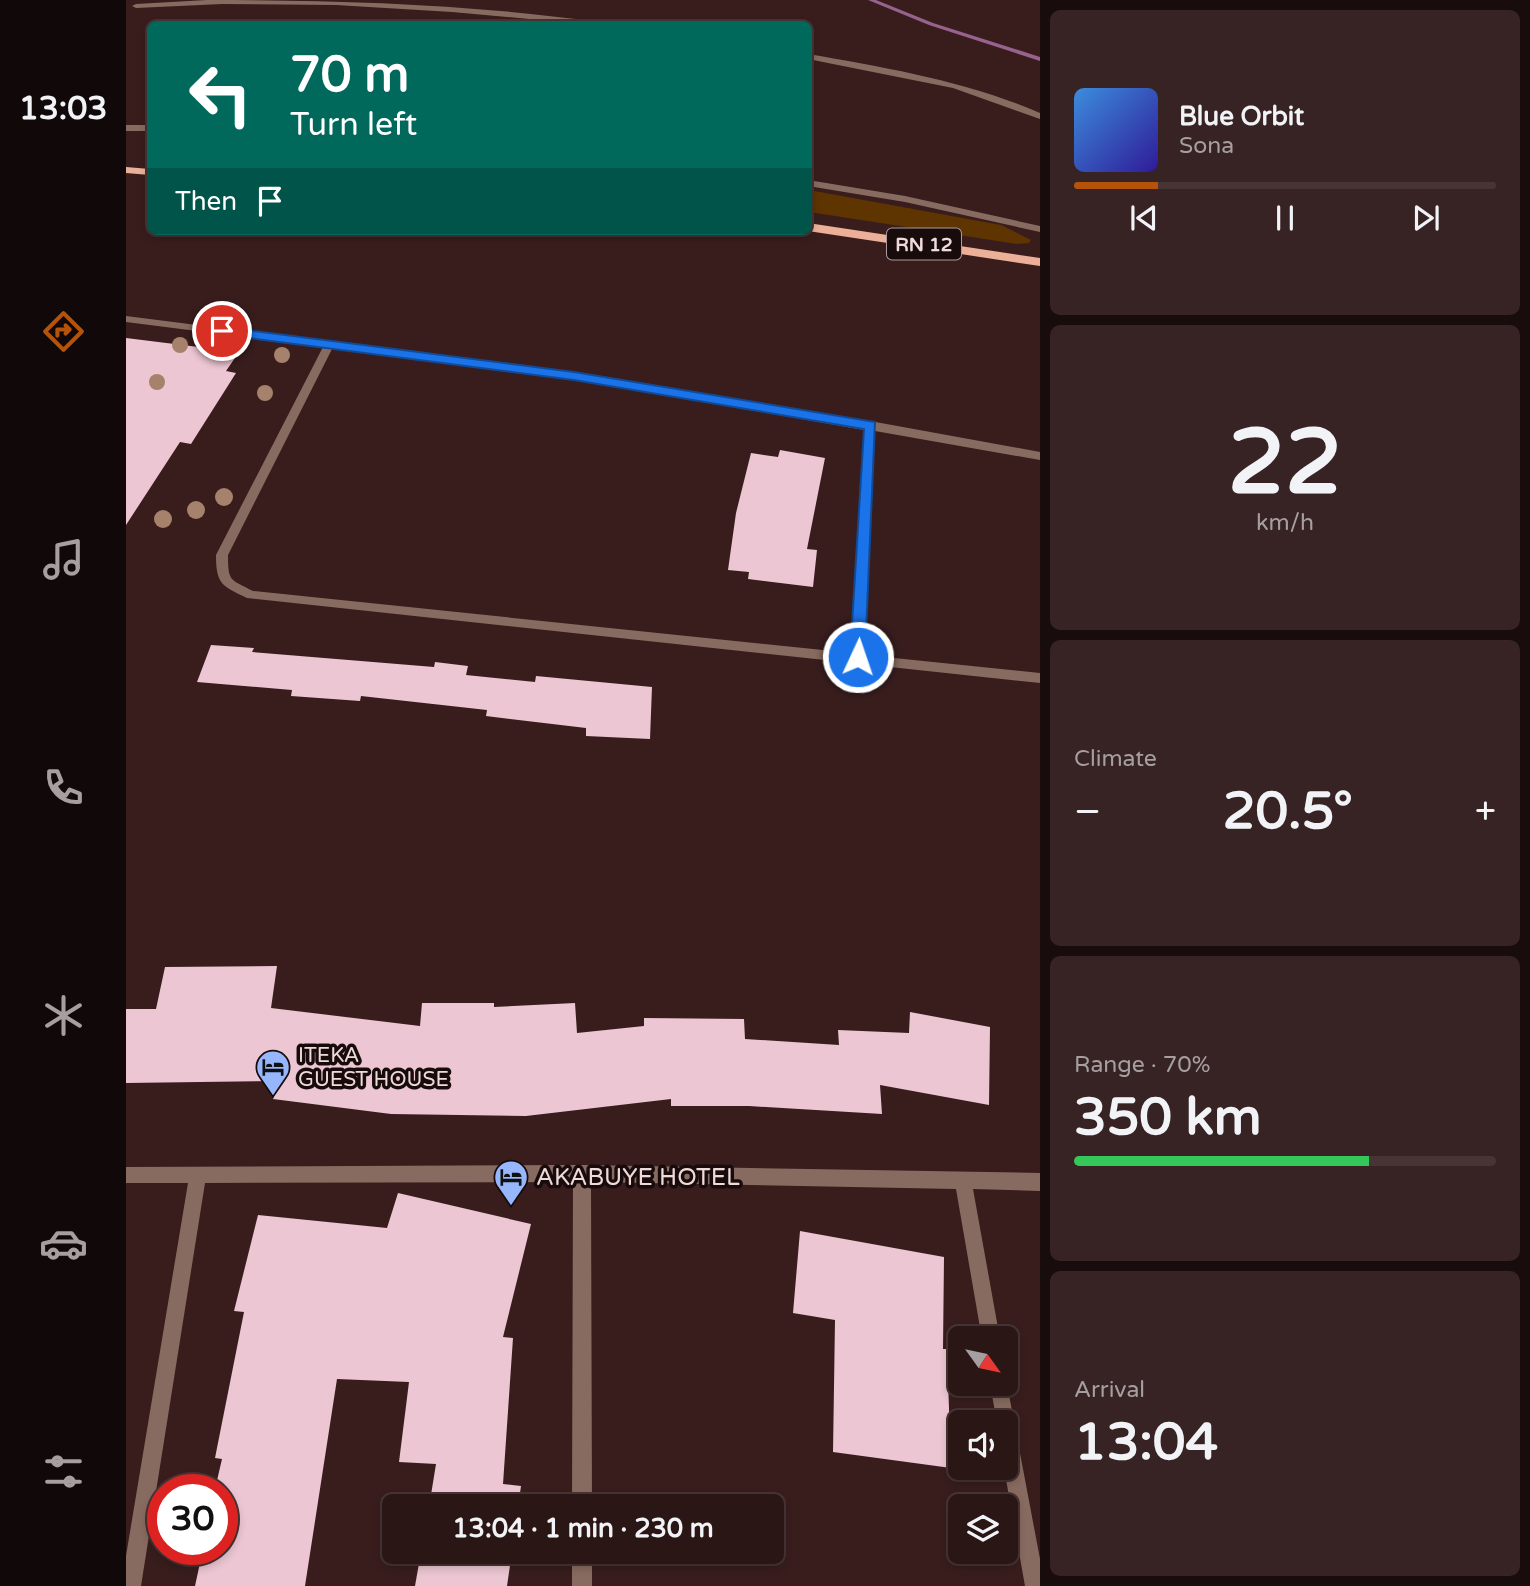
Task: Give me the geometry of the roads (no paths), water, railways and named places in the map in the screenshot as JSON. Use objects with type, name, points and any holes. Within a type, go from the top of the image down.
[{"type":"main road","points":[[126,170],[147,172]]},
{"type":"main road","name":"RN 12","points":[[812,228],[1040,262]]},
{"type":"street","points":[[136,6],[221,1],[309,2],[474,10],[571,21]]},
{"type":"street","points":[[812,57],[956,86],[1040,116]]},
{"type":"street","points":[[126,128],[147,128]]},
{"type":"street","points":[[812,184],[905,199],[1040,229]]},
{"type":"street","points":[[126,319],[574,376],[1040,456]]},
{"type":"street","points":[[329,345],[222,555],[222,575],[239,591],[251,595],[1040,678]]},
{"type":"street","points":[[858,657],[870,425]]},
{"type":"street","points":[[582,1174],[582,1494]]},
{"type":"street","points":[[126,1175],[582,1174],[1040,1182]]},
{"type":"street","points":[[131,1586],[198,1175]]},
{"type":"street","points":[[963,1181],[989,1326]]},
{"type":"street","points":[[1016,1480],[1035,1586]]},
{"type":"street","points":[[582,1564],[582,1586]]},
{"type":"waterway","points":[[871,0],[931,24],[1040,59]]},
{"type":"place","name":"ITEKA GUEST HOUSE","points":[[273,1097]]},
{"type":"place","name":"AKABUYE HOTEL","points":[[511,1207]]}]
